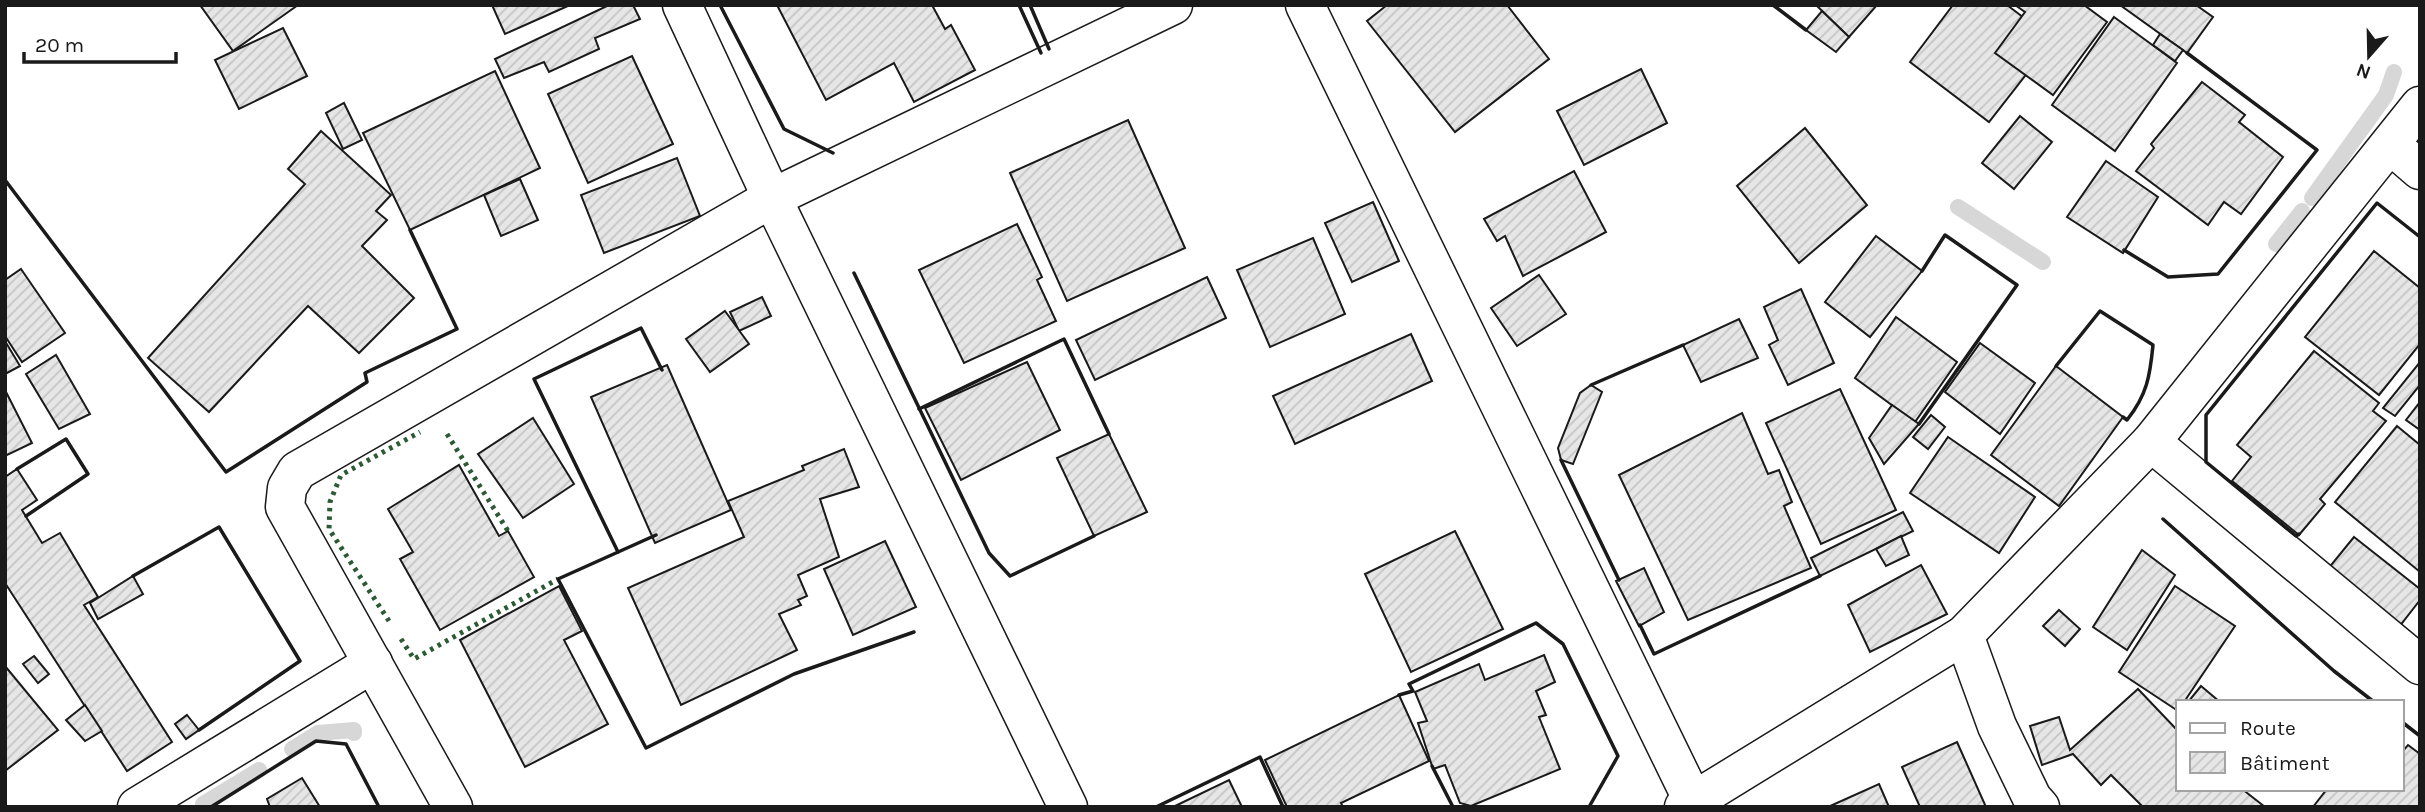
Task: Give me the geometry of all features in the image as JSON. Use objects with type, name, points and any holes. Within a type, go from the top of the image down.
[{"type":"street","points":[[682,5],[772,198],[1068,807]]},
{"type":"street","points":[[453,807],[285,507],[287,488],[297,471],[772,198],[1173,5]]},
{"type":"street","points":[[1305,5],[1691,805],[1964,635],[2151,442],[2420,106]]},
{"type":"street","points":[[2391,145],[2420,170]]},
{"type":"street","points":[[2151,442],[2420,665]]},
{"type":"street","points":[[1964,635],[1997,726],[2039,807]]},
{"type":"street","points":[[136,807],[373,663]]},
{"type":"building","points":[[200,5],[298,5],[233,51]]},
{"type":"building","points":[[492,5],[570,5],[505,34]]},
{"type":"building","points":[[609,5],[633,5],[640,19],[595,38],[599,49],[549,72],[544,62],[504,78],[495,59]]},
{"type":"building","points":[[777,5],[932,5],[945,29],[951,25],[975,70],[914,102],[894,63],[826,100]]},
{"type":"building","points":[[1387,5],[1507,5],[1549,59],[1455,132],[1367,21]]},
{"type":"building","points":[[1816,5],[1877,5],[1849,37]]},
{"type":"building","points":[[1953,5],[2007,5],[2053,40],[1989,122],[1910,62]]},
{"type":"building","points":[[2015,5],[2084,5],[2107,22],[2053,95],[1995,53],[2025,12]]},
{"type":"building","points":[[2120,5],[2196,5],[2213,17],[2187,53]]},
{"type":"building","points":[[1822,11],[1849,37],[1836,52],[1806,30]]},
{"type":"building","points":[[2114,17],[2177,63],[2115,151],[2052,105]]},
{"type":"building","points":[[283,28],[307,76],[239,109],[215,60]]},
{"type":"building","points":[[2160,34],[2183,50],[2175,61],[2153,45]]},
{"type":"building","points":[[632,56],[673,144],[588,183],[548,94]]},
{"type":"building","points":[[1641,69],[1667,123],[1584,165],[1557,111]]},
{"type":"building","points":[[495,71],[540,168],[410,230],[363,133]]},
{"type":"building","points":[[2202,82],[2245,115],[2239,122],[2283,157],[2241,214],[2224,202],[2208,225],[2136,171],[2154,148],[2151,144]]},
{"type":"building","points":[[344,103],[362,140],[343,149],[326,113]]},
{"type":"building","points":[[2020,116],[2052,142],[2014,189],[1982,163]]},
{"type":"building","points":[[1128,120],[1185,248],[1067,301],[1010,173]]},
{"type":"building","points":[[1805,128],[1867,205],[1799,263],[1737,186]]},
{"type":"building","points":[[321,131],[391,195],[376,211],[387,220],[362,246],[414,298],[359,353],[308,306],[209,412],[148,358],[305,184],[288,169]]},
{"type":"building","points":[[677,158],[700,216],[604,253],[581,195]]},
{"type":"building","points":[[2106,161],[2158,197],[2123,253],[2067,217]]},
{"type":"building","points":[[1574,171],[1606,232],[1523,276],[1505,236],[1497,241],[1484,219]]},
{"type":"building","points":[[520,179],[538,220],[501,236],[484,195]]},
{"type":"building","points":[[1373,202],[1399,261],[1352,282],[1325,223]]},
{"type":"building","points":[[1017,224],[1042,277],[1037,280],[1056,321],[964,363],[919,270]]},
{"type":"building","points":[[1876,236],[1922,271],[1870,337],[1825,302]]},
{"type":"building","points":[[1313,238],[1345,314],[1270,347],[1237,270]]},
{"type":"building","points":[[2374,251],[2420,288],[2420,344],[2379,395],[2305,337]]},
{"type":"building","points":[[21,269],[65,333],[22,362],[5,336],[5,280]]},
{"type":"building","points":[[1539,275],[1566,314],[1517,346],[1491,308]]},
{"type":"building","points":[[1207,277],[1226,318],[1095,380],[1076,340]]},
{"type":"building","points":[[1801,289],[1834,363],[1788,385],[1769,345],[1778,340],[1764,307]]},
{"type":"building","points":[[762,297],[771,316],[739,331],[730,312]]},
{"type":"building","points":[[725,311],[749,344],[710,372],[686,339]]},
{"type":"building","points":[[1896,317],[1957,362],[1915,422],[1855,378]]},
{"type":"building","points":[[1739,319],[1758,358],[1701,382],[1683,345]]},
{"type":"building","points":[[1411,334],[1432,381],[1295,444],[1273,396]]},
{"type":"building","points":[[5,341],[20,366],[5,374]]},
{"type":"building","points":[[1980,343],[2035,383],[2000,434],[1945,392]]},
{"type":"building","points":[[2314,351],[2379,403],[2373,411],[2386,421],[2320,499],[2325,504],[2299,535],[2232,481],[2251,457],[2237,445]]},
{"type":"building","points":[[56,355],[90,414],[59,429],[26,374]]},
{"type":"building","points":[[1027,362],[1060,430],[961,480],[925,408]]},
{"type":"building","points":[[2420,362],[2420,385],[2395,416],[2383,408]]},
{"type":"building","points":[[667,365],[731,510],[655,543],[591,397]]},
{"type":"building","points":[[2056,366],[2123,417],[2059,506],[1991,455]]},
{"type":"building","points":[[1591,385],[1602,392],[1573,464],[1561,460],[1558,448],[1580,393]]},
{"type":"building","points":[[1840,389],[1896,510],[1821,544],[1766,423]]},
{"type":"building","points":[[5,390],[32,443],[5,456]]},
{"type":"building","points":[[2420,402],[2420,430],[2406,420]]},
{"type":"building","points":[[1892,405],[1919,424],[1884,464],[1869,438]]},
{"type":"building","points":[[1742,413],[1768,474],[1779,470],[1792,502],[1784,506],[1811,568],[1688,620],[1619,475]]},
{"type":"building","points":[[1931,415],[1945,427],[1928,449],[1913,437]]},
{"type":"building","points":[[533,418],[574,484],[523,518],[478,454]]},
{"type":"building","points":[[2397,426],[2420,445],[2420,572],[2335,502]]},
{"type":"building","points":[[1109,434],[1147,512],[1094,536],[1057,458]]},
{"type":"building","points":[[1948,437],[2035,497],[1999,553],[1910,493]]},
{"type":"building","points":[[844,449],[859,487],[820,499],[839,557],[798,575],[807,596],[798,600],[801,605],[779,614],[797,650],[681,705],[628,588],[744,537],[728,501],[804,470],[802,466]]},
{"type":"building","points":[[459,465],[499,536],[508,531],[534,577],[440,630],[400,559],[413,552],[388,509]]},
{"type":"building","points":[[17,469],[37,500],[22,510],[42,543],[60,533],[98,597],[84,605],[172,742],[127,771],[5,583],[5,477]]},
{"type":"building","points":[[1903,512],[1913,531],[1820,576],[1811,558]]},
{"type":"building","points":[[1455,531],[1503,629],[1411,672],[1365,574]]},
{"type":"building","points":[[1901,536],[1909,555],[1886,566],[1876,549]]},
{"type":"building","points":[[2354,537],[2420,589],[2420,600],[2399,627],[2327,570]]},
{"type":"building","points":[[885,541],[916,607],[853,635],[824,569]]},
{"type":"building","points":[[2142,550],[2175,575],[2127,650],[2093,627]]},
{"type":"building","points":[[1921,565],[1947,614],[1870,652],[1848,605]]},
{"type":"building","points":[[1644,568],[1664,612],[1639,626],[1616,581]]},
{"type":"building","points":[[133,576],[143,594],[98,619],[90,603]]},
{"type":"building","points":[[559,586],[582,631],[564,640],[608,724],[525,767],[460,640]]},
{"type":"building","points":[[2175,586],[2235,626],[2185,700],[2176,700],[2176,710],[2119,672]]},
{"type":"building","points":[[2059,610],[2080,629],[2065,646],[2043,626]]},
{"type":"building","points":[[1544,655],[1555,682],[1536,691],[1546,715],[1539,717],[1560,769],[1471,806],[1460,803],[1445,765],[1433,769],[1418,723],[1427,721],[1415,692],[1479,664],[1485,680]]},
{"type":"building","points":[[34,656],[49,674],[38,683],[23,664]]},
{"type":"building","points":[[5,666],[58,730],[5,771]]},
{"type":"building","points":[[2201,686],[2218,700],[2190,700]]},
{"type":"building","points":[[2138,689],[2176,729],[2176,791],[2245,791],[2265,807],[2143,807],[2111,775],[2101,785],[2073,754],[2042,765],[2030,726],[2059,717],[2070,750]]},
{"type":"building","points":[[1399,695],[1429,761],[1341,803],[1343,807],[1287,807],[1265,760]]},
{"type":"building","points":[[85,705],[102,731],[85,741],[66,720]]},
{"type":"building","points":[[187,715],[199,730],[186,739],[175,724]]},
{"type":"building","points":[[1957,742],[1986,807],[1920,807],[1902,767]]},
{"type":"building","points":[[2408,745],[2420,754],[2420,807],[2313,807],[2325,791],[2404,791],[2404,750]]},
{"type":"building","points":[[302,778],[320,807],[270,807],[267,799]]},
{"type":"building","points":[[1229,780],[1242,807],[1173,807]]},
{"type":"building","points":[[1879,784],[1889,807],[1828,807]]},
{"type":"waterway","points":[[2312,198],[2386,95],[2394,72]]},
{"type":"waterway","points":[[1958,207],[2043,262]]},
{"type":"waterway","points":[[2276,244],[2302,211]]},
{"type":"waterway","points":[[292,749],[318,733],[354,730],[354,733]]},
{"type":"waterway","points":[[203,804],[259,770]]},
{"type":"hedge","points":[[389,621],[329,529],[330,502],[341,475],[420,432]]},
{"type":"hedge","points":[[447,434],[508,531]]},
{"type":"hedge","points":[[401,639],[414,659],[558,579]]},
{"type":"wall","points":[[720,5],[784,129],[833,153]]},
{"type":"wall","points":[[1019,5],[1041,53]]},
{"type":"wall","points":[[1030,5],[1049,49]]},
{"type":"wall","points":[[1773,5],[1806,30]]},
{"type":"wall","points":[[2124,250],[2168,277],[2218,274],[2317,150],[2187,53]]},
{"type":"wall","points":[[5,180],[226,472],[367,382],[365,373],[457,329],[410,230]]},
{"type":"wall","points":[[2299,534],[2296,536],[2206,462],[2206,415],[2377,203],[2420,237]]},
{"type":"wall","points":[[1919,424],[2017,285],[1945,235],[1922,271]]},
{"type":"wall","points":[[854,273],[989,553],[1010,576],[1094,536]]},
{"type":"wall","points":[[2056,366],[2100,311],[2153,345],[2149,376],[2143,393],[2127,420],[2123,417]]},
{"type":"wall","points":[[618,552],[534,379],[641,328],[662,370]]},
{"type":"wall","points":[[919,409],[1064,339],[1109,434]]},
{"type":"wall","points":[[1591,385],[1683,345]]},
{"type":"wall","points":[[17,469],[66,439],[88,474],[26,516]]},
{"type":"wall","points":[[1561,460],[1619,580]]},
{"type":"wall","points":[[2163,519],[2334,671],[2371,700]]},
{"type":"wall","points":[[133,576],[219,527],[300,661],[199,730]]},
{"type":"wall","points":[[656,535],[558,579],[646,748],[794,674],[914,632]]},
{"type":"wall","points":[[1640,625],[1654,654],[1820,576]]},
{"type":"wall","points":[[1399,695],[1413,691],[1409,684],[1536,623],[1563,644],[1618,756],[1589,807]]},
{"type":"wall","points":[[2404,724],[2420,736]]},
{"type":"wall","points":[[211,807],[316,741],[346,744],[379,807]]},
{"type":"wall","points":[[1156,807],[1260,757],[1283,807]]},
{"type":"wall","points":[[1432,766],[1453,807]]}]
